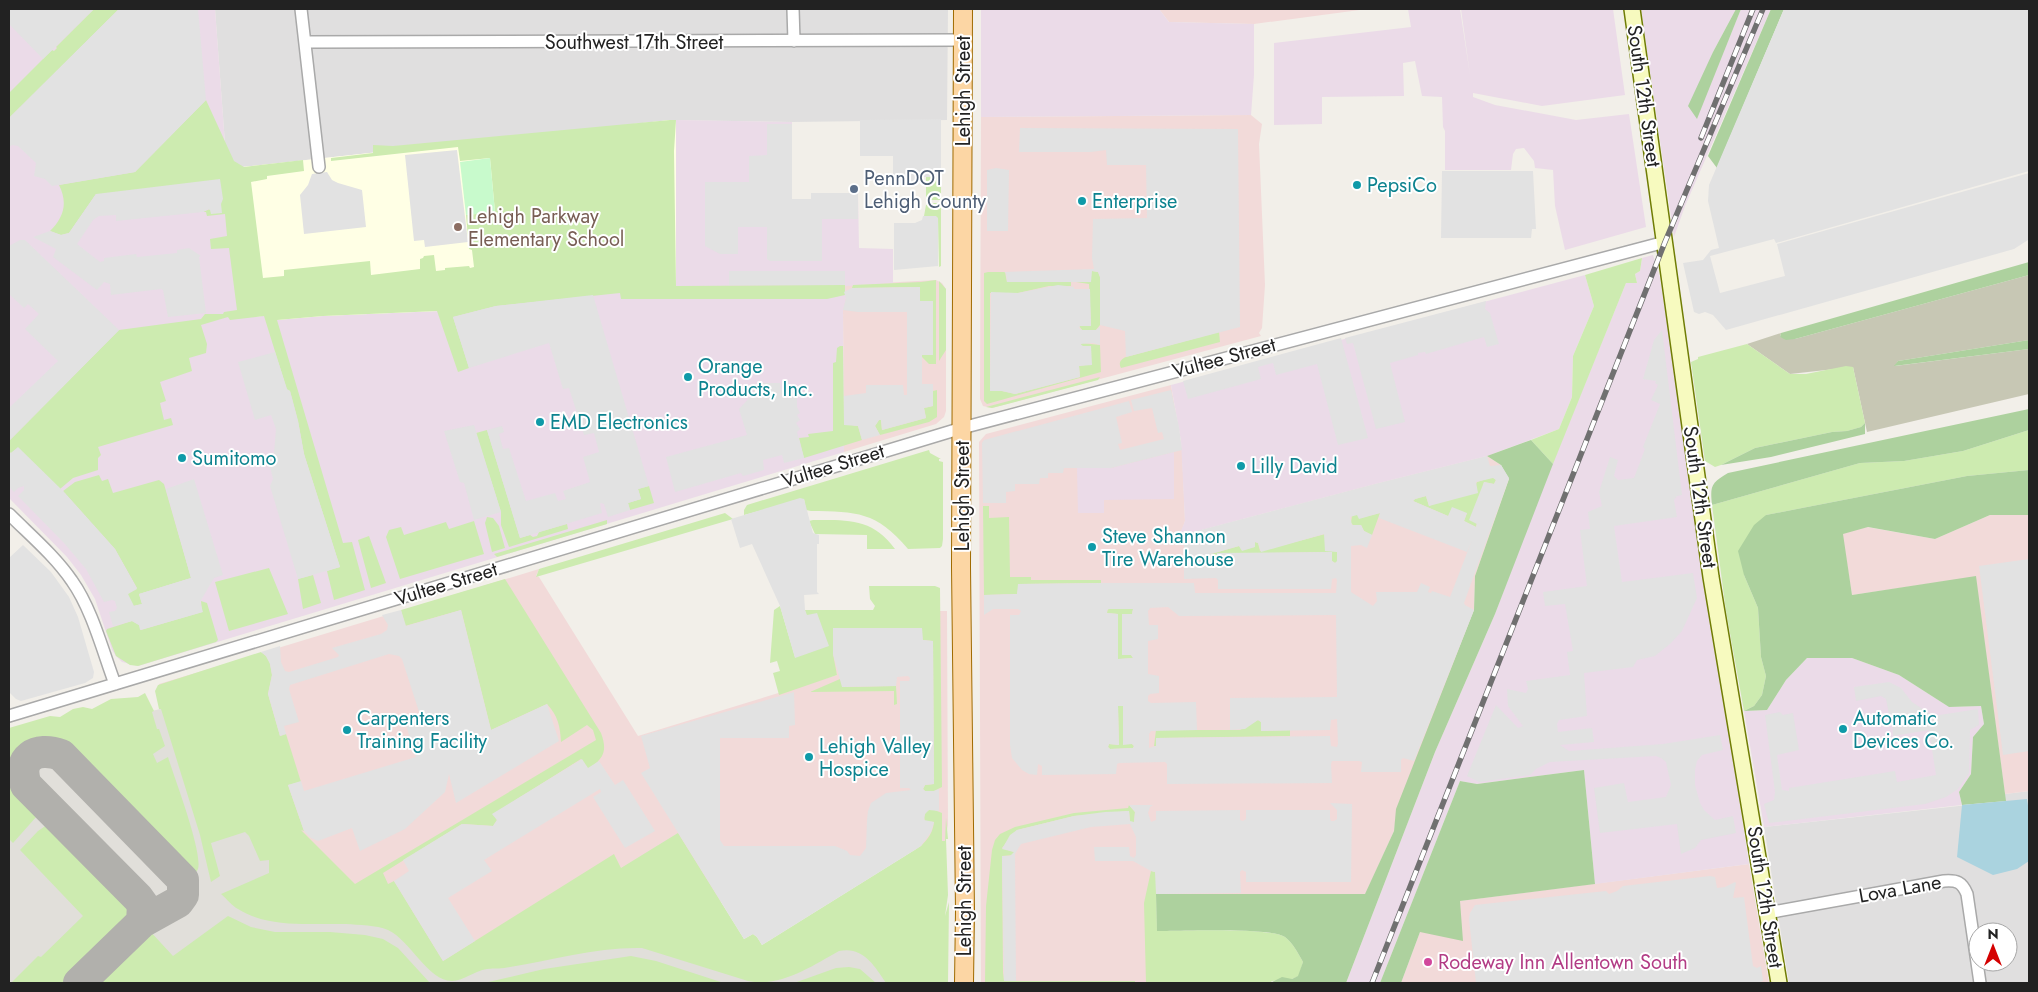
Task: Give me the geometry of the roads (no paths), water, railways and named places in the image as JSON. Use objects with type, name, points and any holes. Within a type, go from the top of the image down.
[{"type":"main road","name":"Lehigh Street","points":[[963,9],[964,983]]},
{"type":"street","points":[[301,9],[319,167]]},
{"type":"street","points":[[793,9],[794,41]]},
{"type":"street","name":"South 12th Street","points":[[1632,9],[1711,577],[1778,983]]},
{"type":"street","name":"Southwest 17th Street","points":[[305,42],[963,40]]},
{"type":"street","name":"Vultee Street","points":[[9,716],[962,428],[1665,242]]},
{"type":"street","points":[[9,514],[63,568],[73,582],[87,608],[115,684]]},
{"type":"street","name":"Lova Lane","points":[[1767,913],[1944,881],[1957,881],[1961,883],[1967,894],[1980,983]]},
{"type":"water","points":[[2027,799],[2029,812],[2029,861],[2017,869],[1993,875],[1957,857],[1962,805]]},
{"type":"railway","points":[[1701,138],[1753,9]]},
{"type":"railway","points":[[1372,983],[1665,242],[1763,9]]},
{"type":"place","name":"PepsiCo","points":[[1357,185]]},
{"type":"place","name":"PennDOT Lehigh County","points":[[854,189]]},
{"type":"place","name":"Enterprise","points":[[1082,201]]},
{"type":"place","name":"Lehigh Parkway Elementary School","points":[[458,227]]},
{"type":"place","name":"Orange Products, Inc.","points":[[688,377]]},
{"type":"place","name":"EMD Electronics","points":[[540,422]]},
{"type":"place","name":"Sumitomo","points":[[182,458]]},
{"type":"place","name":"Lilly David","points":[[1241,466]]},
{"type":"place","name":"Steve Shannon Tire Warehouse","points":[[1092,547]]},
{"type":"place","name":"Automatic Devices Co.","points":[[1843,729]]},
{"type":"place","name":"Carpenters Training Facility","points":[[347,730]]},
{"type":"place","name":"Lehigh Valley Hospice","points":[[809,757]]},
{"type":"place","name":"Rodeway Inn Allentown South","points":[[1428,962]]}]
